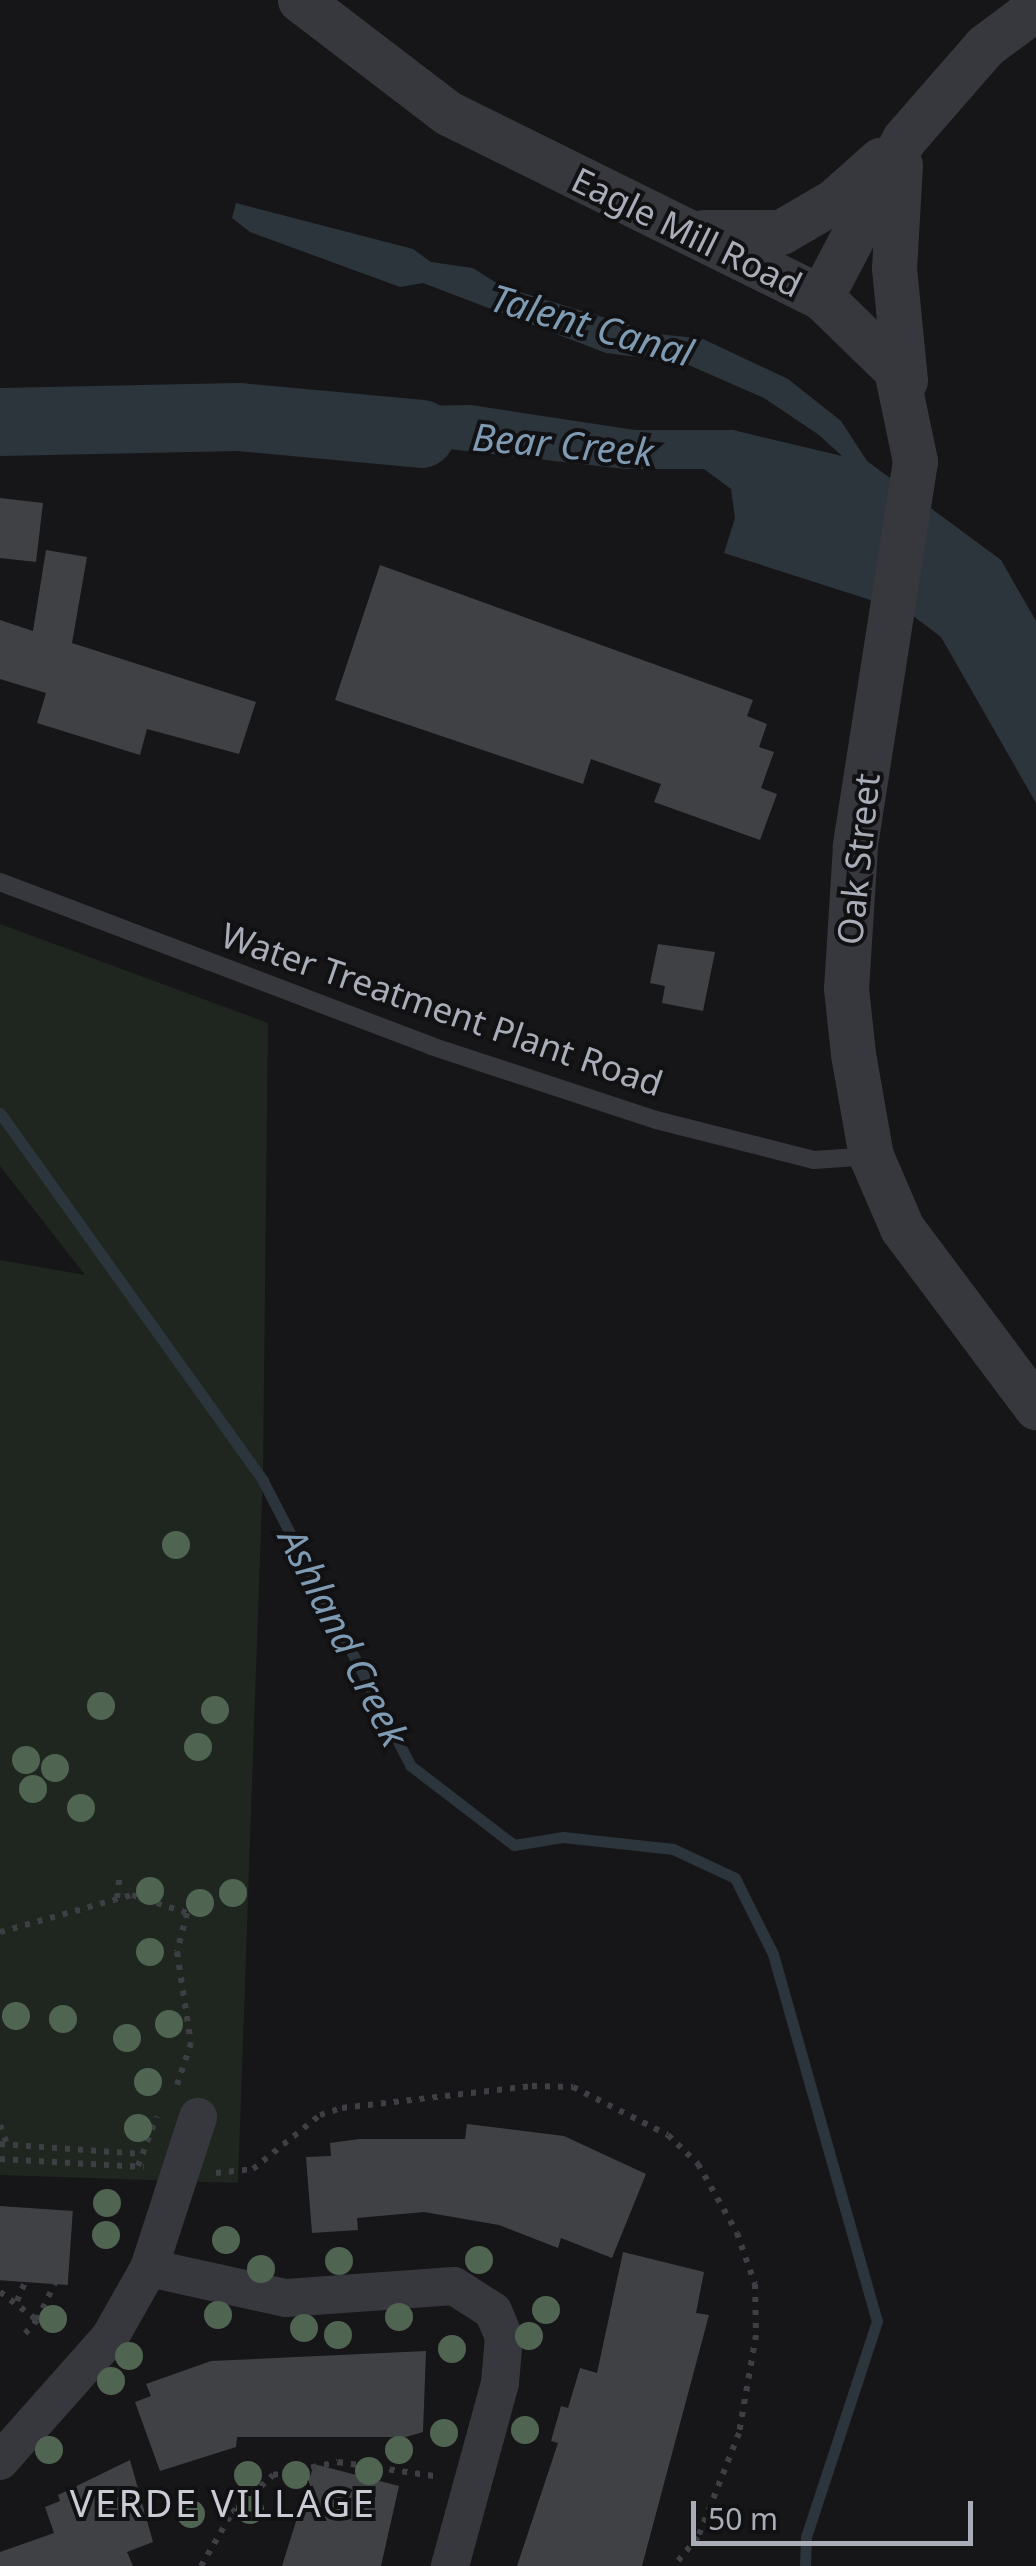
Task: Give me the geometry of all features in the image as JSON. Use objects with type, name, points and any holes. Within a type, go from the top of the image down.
[{"type":"street","name":"Eagle Mill Road","points":[[300,0],[448,113],[820,297],[904,139],[985,46],[1036,8]]},
{"type":"street","points":[[684,230],[738,237],[781,232],[834,202],[904,139]]},
{"type":"street","points":[[904,139],[893,211],[907,403]]},
{"type":"street","name":"Oak Street","points":[[820,297],[879,346],[907,403],[915,460],[864,788],[846,988],[871,1156],[924,1265],[1036,1407]]},
{"type":"street","points":[[0,2461],[110,2337],[148,2268],[178,2106]]},
{"type":"street","points":[[148,2268],[286,2298],[454,2286],[493,2311],[504,2338],[500,2382],[450,2566]]},
{"type":"lane","name":"Water Treatment Plant Road","points":[[0,882],[431,1046],[656,1120],[814,1160],[871,1156]]},
{"type":"path","points":[[117,1898],[120,1874]]},
{"type":"path","points":[[0,1932],[54,1913],[117,1898],[187,1913],[176,1952],[192,2042],[178,2106],[142,2154],[138,2166],[0,2159]]},
{"type":"path","points":[[220,2174],[253,2169],[320,2115],[342,2108],[532,2086],[602,2098],[668,2136],[698,2164],[729,2215],[755,2284],[756,2335],[739,2434],[698,2537],[674,2566]]},
{"type":"path","points":[[0,2126],[4,2144],[142,2154]]},
{"type":"path","points":[[17,2301],[24,2282]]},
{"type":"path","points":[[24,2334],[37,2320],[55,2284]]},
{"type":"path","points":[[0,2292],[17,2301],[37,2320]]},
{"type":"path","points":[[201,2566],[232,2513],[273,2475],[338,2462],[434,2476]]},
{"type":"shaded area","points":[[0,924],[268,1023],[263,1470],[238,2183],[0,2175],[0,1260],[85,1275],[0,1166]]},
{"type":"water","name":"Talent Canal","points":[[236,203],[413,249],[431,262],[473,268],[503,287],[659,334],[703,339],[788,379],[841,421],[867,461],[1001,560],[1036,621],[1036,803],[941,637],[908,612],[724,553],[735,518],[731,489],[704,469],[625,469],[327,435],[342,407],[471,405],[635,430],[733,430],[842,456],[819,435],[764,398],[684,363],[606,353],[423,283],[400,287],[250,232],[232,218]]},
{"type":"building","points":[[0,498],[43,503],[36,562],[0,558]]},
{"type":"building","points":[[46,550],[87,557],[72,643],[256,702],[239,754],[147,729],[140,755],[37,723],[46,693],[0,679],[0,620],[33,631]]},
{"type":"building","points":[[380,565],[753,700],[747,716],[767,724],[759,747],[774,752],[761,788],[777,794],[760,840],[654,802],[661,784],[591,759],[583,784],[335,700]]},
{"type":"building","points":[[658,944],[715,952],[703,1011],[662,1003],[665,986],[650,983]]},
{"type":"building","points":[[467,2124],[564,2136],[646,2174],[612,2258],[561,2238],[558,2248],[499,2225],[424,2212],[357,2218],[358,2230],[312,2233],[306,2157],[331,2156],[330,2143],[359,2139],[465,2139]]},
{"type":"building","points":[[0,2206],[73,2211],[68,2285],[0,2280]]},
{"type":"building","points":[[623,2252],[704,2272],[696,2313],[709,2315],[642,2566],[517,2566],[558,2443],[551,2441],[561,2406],[568,2408],[580,2368],[597,2373]]},
{"type":"building","points":[[426,2351],[423,2432],[406,2437],[237,2437],[236,2447],[160,2471],[135,2402],[151,2396],[146,2384],[211,2361]]},
{"type":"building","points":[[130,2460],[153,2542],[127,2552],[133,2566],[0,2566],[0,2552],[54,2533],[45,2507],[60,2501],[58,2495]]},
{"type":"building","points":[[314,2464],[399,2486],[381,2566],[282,2566]]},
{"type":"waterway","name":"Bear Creek","points":[[0,422],[239,417],[421,434]]},
{"type":"waterway","name":"Ashland Creek","points":[[0,1113],[263,1481],[411,1766],[514,1845],[563,1837],[673,1849],[735,1878],[773,1954],[877,2321],[806,2537],[805,2566]]},
{"type":"district","name":"VERDE VILLAGE","points":[[223,2503]]}]
